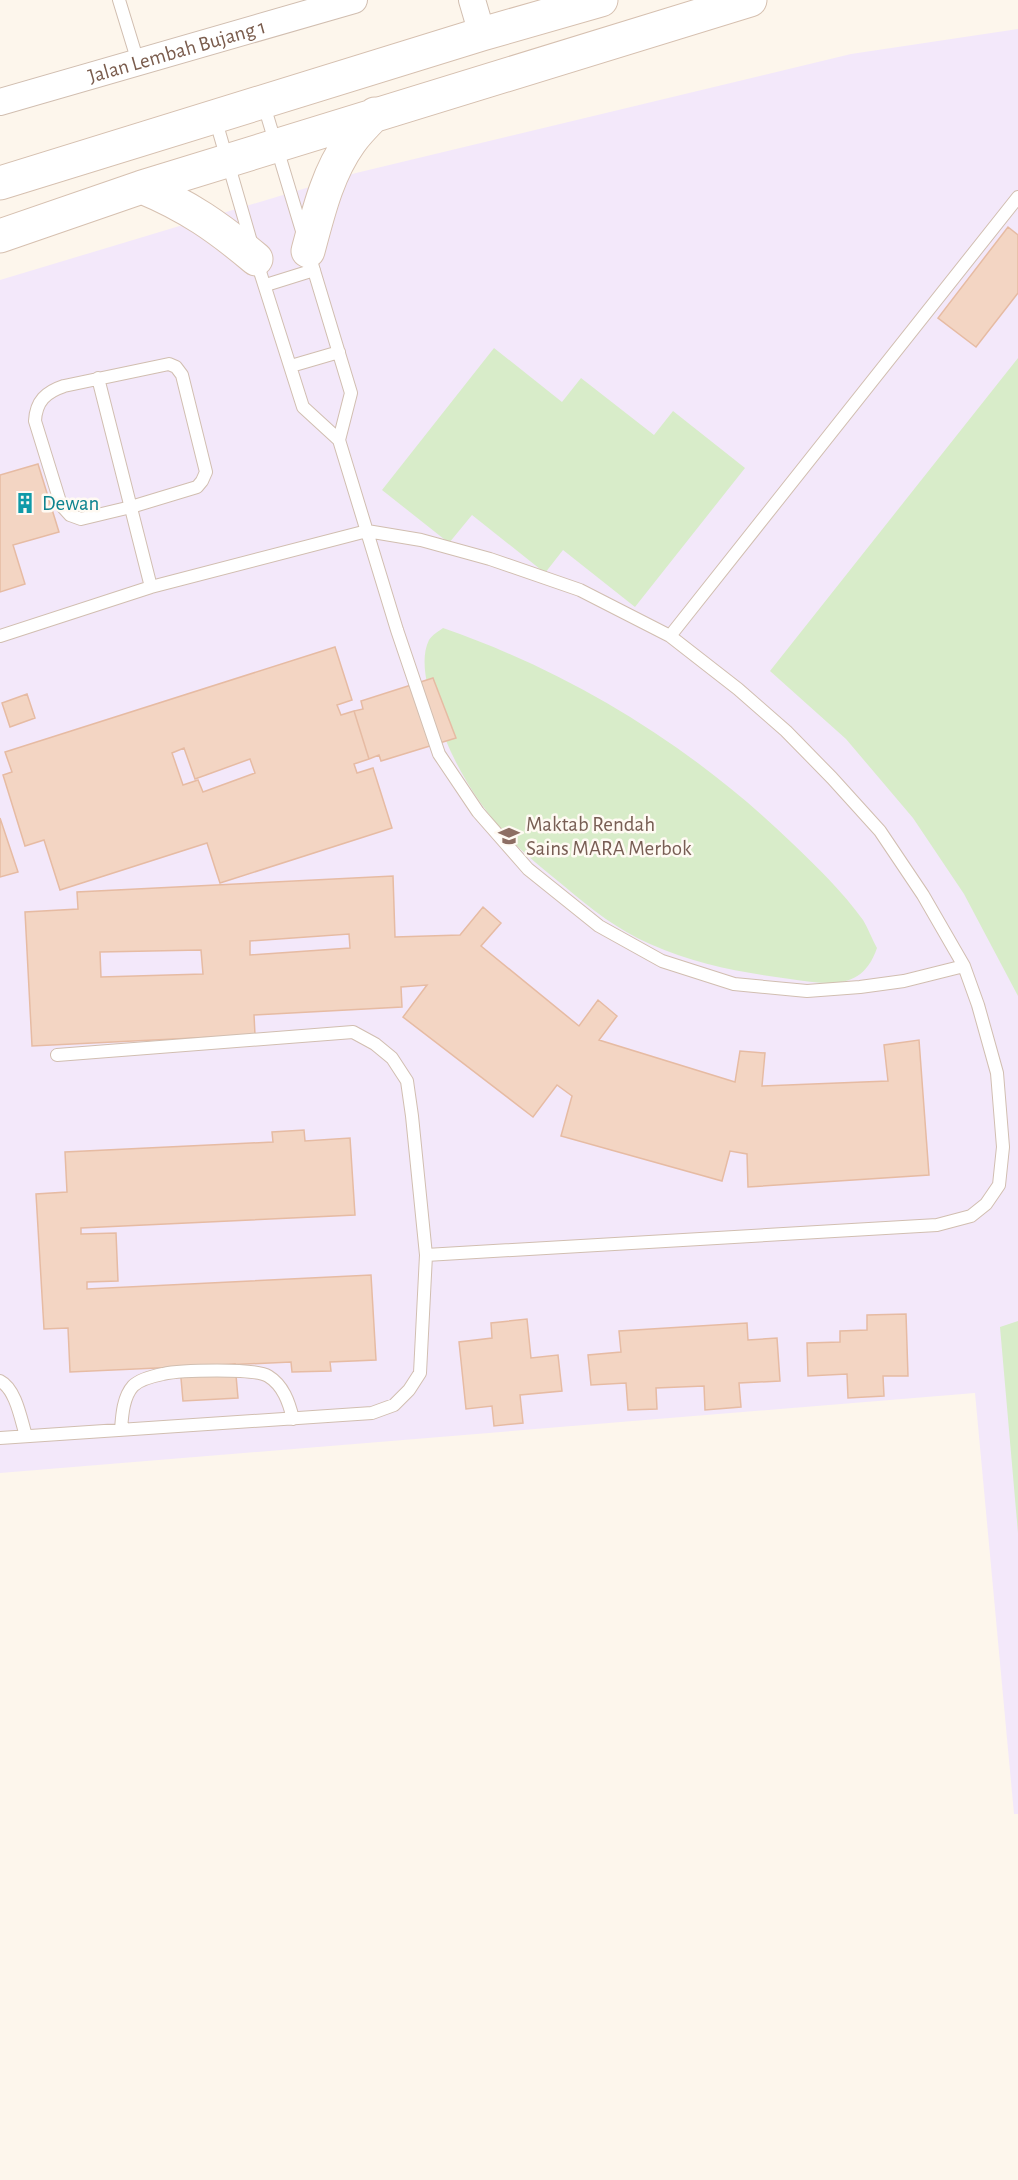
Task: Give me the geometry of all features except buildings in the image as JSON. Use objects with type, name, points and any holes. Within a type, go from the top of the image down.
[{"type":"street","name":"Jalan Lembah Bujang 1","points":[[0,102],[354,0]]},
{"type":"street","points":[[472,0],[482,34]]},
{"type":"street","points":[[0,183],[482,34],[601,0]]},
{"type":"street","points":[[0,236],[227,160],[750,0]]},
{"type":"street","points":[[311,261],[325,191],[337,164],[350,143],[375,114]]},
{"type":"street","points":[[142,187],[175,201],[214,224],[261,272]]},
{"type":"lane","points":[[119,0],[138,62]]},
{"type":"lane","points":[[263,102],[351,393],[339,440]]},
{"type":"lane","points":[[214,117],[303,407],[339,440],[397,630],[439,754],[478,812],[528,869],[598,926],[662,961],[734,984],[807,991],[904,981],[964,966]]},
{"type":"lane","points":[[670,636],[1018,197]]},
{"type":"lane","points":[[261,272],[311,261]]},
{"type":"lane","points":[[291,366],[339,352]]},
{"type":"lane","points":[[169,364],[176,367],[182,375],[206,472],[196,487],[131,507],[81,519],[76,519],[65,512],[60,505],[35,421],[36,412],[42,398],[52,390],[169,364]]},
{"type":"lane","points":[[98,378],[151,587]]},
{"type":"lane","points":[[0,636],[151,587],[367,531],[421,540],[580,590],[670,636],[738,689],[786,731],[880,831],[923,895],[964,966],[978,1005],[997,1073],[1003,1147],[999,1185],[986,1204],[970,1216],[937,1225],[426,1255]]},
{"type":"lane","points":[[0,1438],[372,1413],[394,1405],[409,1390],[420,1373],[426,1255],[407,1081],[392,1058],[375,1044],[353,1032],[57,1055]]},
{"type":"lane","points":[[121,1430],[123,1406],[133,1387],[146,1378],[165,1373],[249,1370],[268,1376],[282,1389],[293,1419]]},
{"type":"lane","points":[[0,1381],[4,1383],[13,1397],[26,1436]]},
{"type":"shaded area","name":"Maktab Rendah Sains MARA Merbok","points":[[1018,29],[1018,1814],[1014,1814],[975,1393],[0,1473],[0,280],[356,173],[851,54]]},
{"type":"green space","points":[[494,348],[562,402],[581,378],[654,435],[673,411],[745,468],[635,607],[563,550],[545,573],[472,515],[449,543],[382,490]]},
{"type":"green space","points":[[1018,358],[1018,996],[964,894],[913,818],[846,739],[770,671]]},
{"type":"green space","points":[[443,628],[491,646],[584,690],[629,716],[714,775],[792,843],[847,900],[863,920],[877,948],[871,962],[853,978],[830,983],[736,970],[685,957],[650,944],[616,926],[584,903],[532,859],[500,828],[476,797],[448,747],[432,703],[425,666],[429,640]]},
{"type":"green space","points":[[1018,1321],[1018,1533],[1000,1327]]},
{"type":"place","name":"Dewan","points":[[25,503]]},
{"type":"place","name":"Maktab Rendah Sains MARA Merbok","points":[[509,836]]}]
